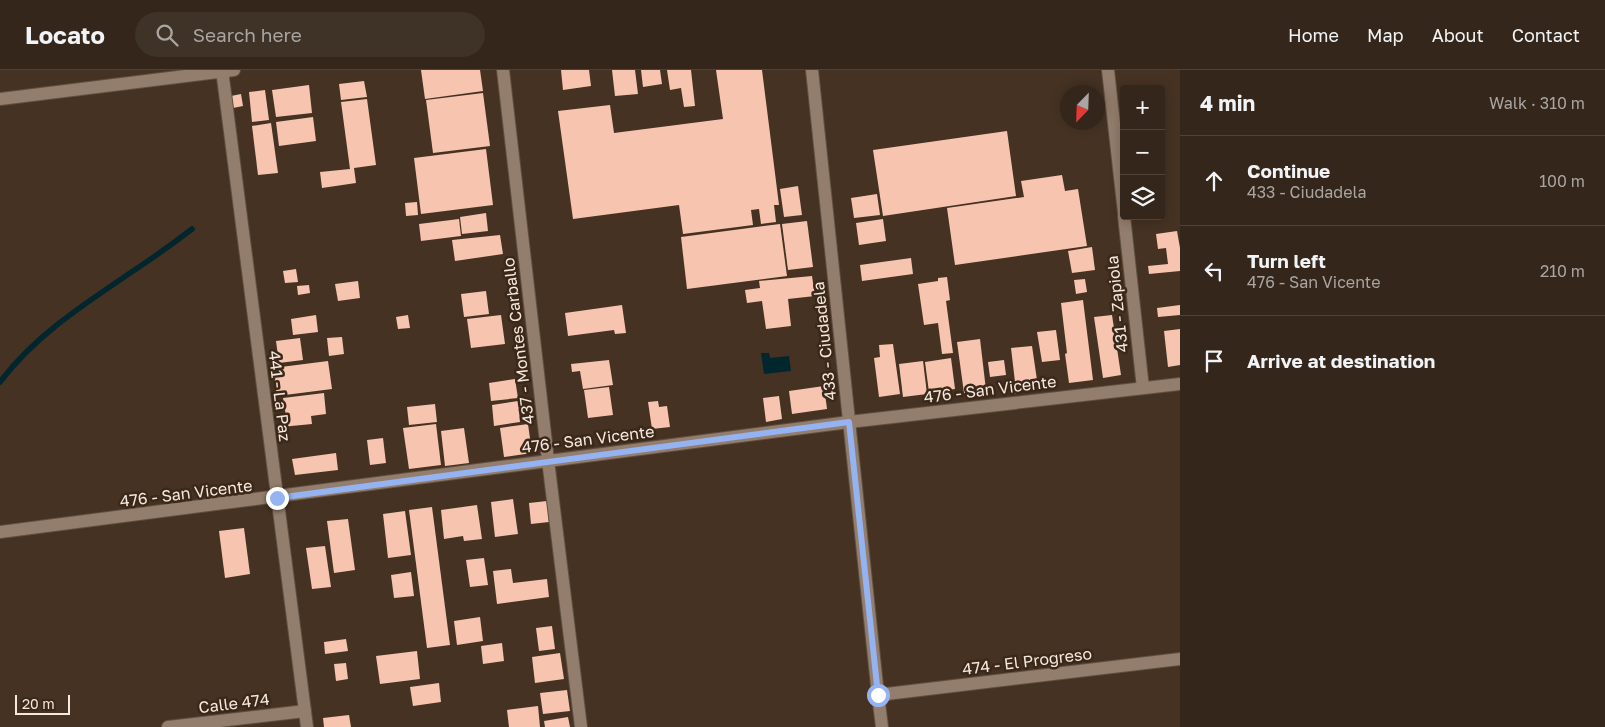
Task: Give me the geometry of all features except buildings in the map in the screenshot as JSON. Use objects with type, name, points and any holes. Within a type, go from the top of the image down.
[{"type":"street","points":[[0,99],[226,70]]},
{"type":"street","name":"441 - La Paz","points":[[226,70],[277,498],[307,727]]},
{"type":"street","name":"437 - Montes Carballo","points":[[503,70],[581,727]]},
{"type":"street","name":"433 - Ciudadela","points":[[812,70],[882,727]]},
{"type":"street","name":"431 - Zapiola","points":[[1108,70],[1120,179]]},
{"type":"street","name":"431 - Zapiola","points":[[1125,220],[1142,388]]},
{"type":"street","name":"476 - San Vicente","points":[[0,532],[277,498],[548,460],[849,422],[1180,384]]},
{"type":"street","name":"474 - El Progreso","points":[[878,695],[1180,659]]},
{"type":"street","name":"Calle 474","points":[[168,727],[305,711]]},
{"type":"water","points":[[761,353],[769,353],[770,358],[789,356],[791,371],[764,374]]},
{"type":"waterway","points":[[0,382],[30,348],[47,333],[101,292],[192,229]]},
{"type":"route","points":[[277,498],[548,460],[849,422],[878,695]]}]
